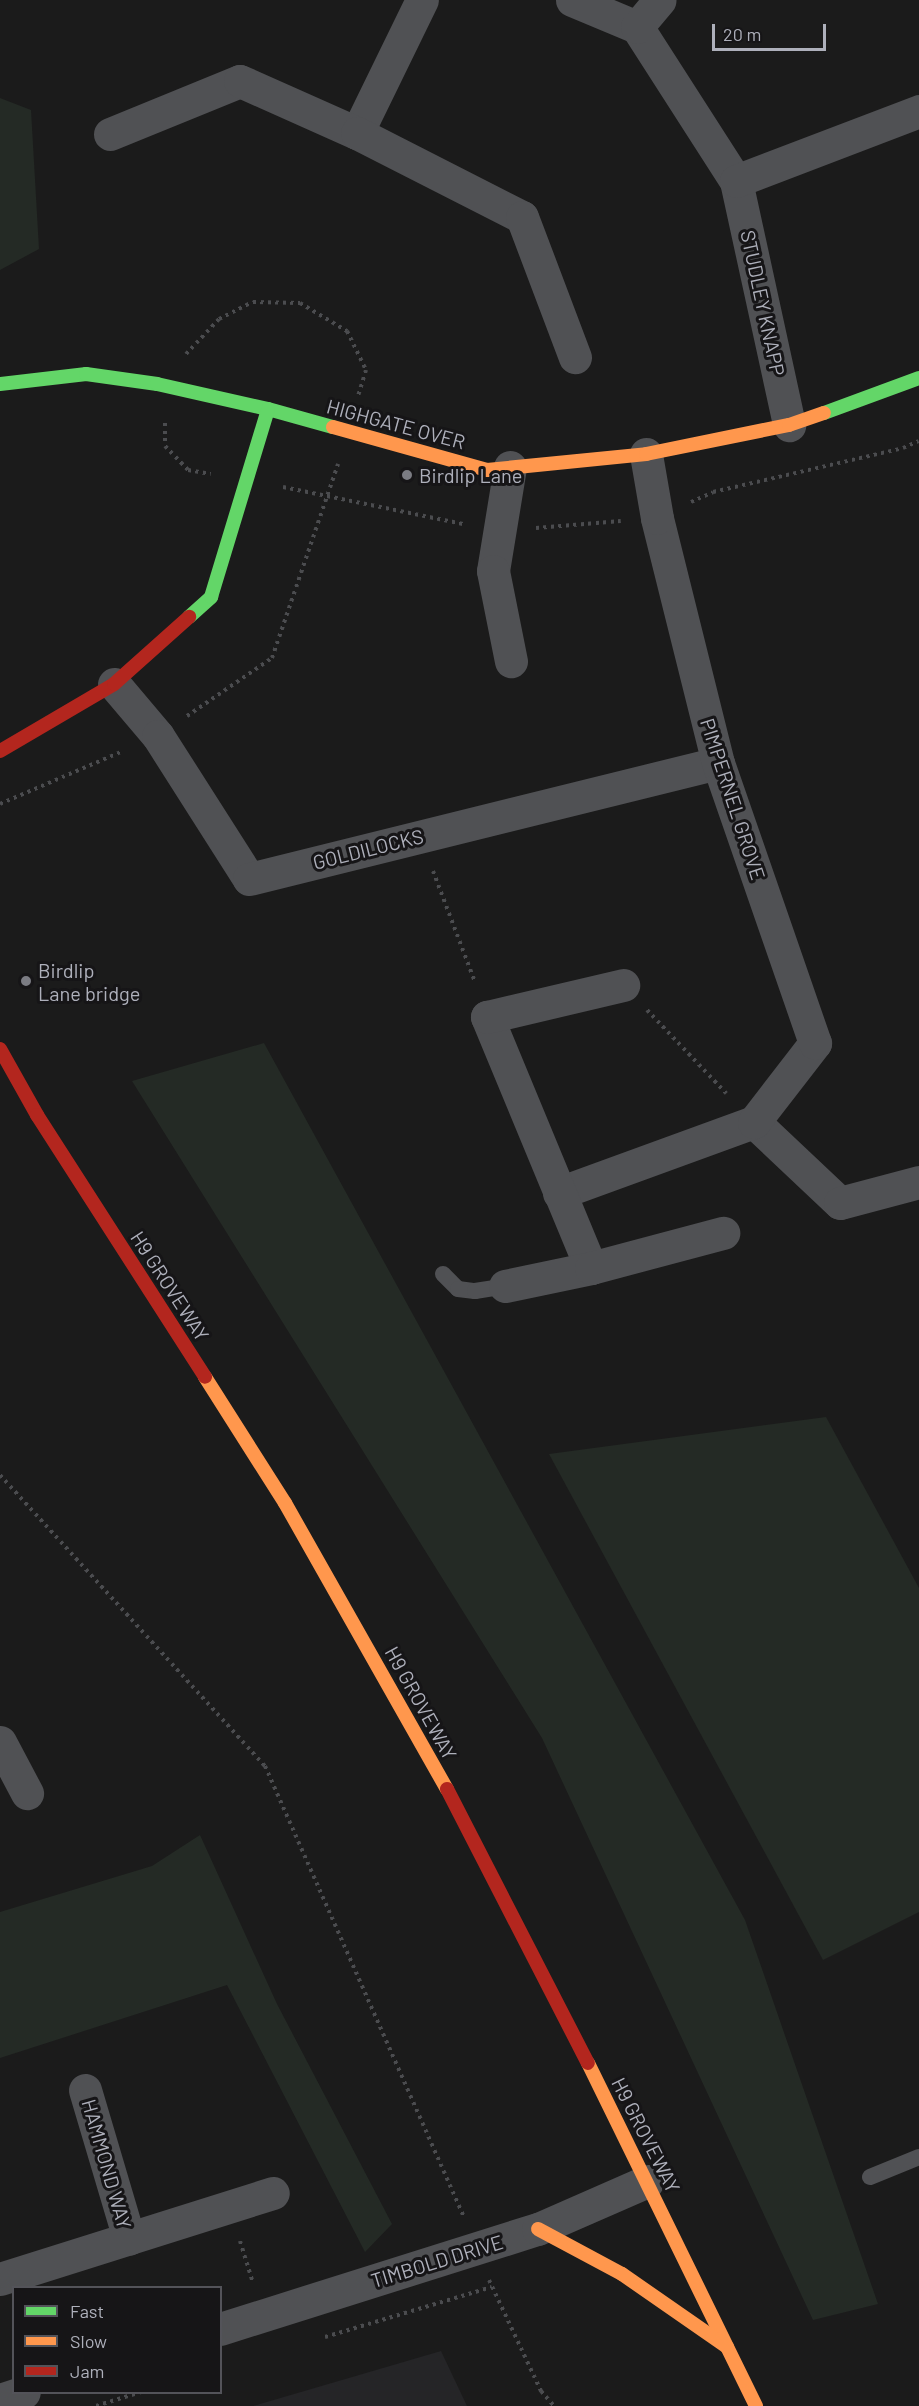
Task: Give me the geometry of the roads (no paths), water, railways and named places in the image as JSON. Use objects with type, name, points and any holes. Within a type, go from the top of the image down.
[{"type":"street","points":[[357,133],[422,0]]},
{"type":"street","points":[[572,0],[637,27],[660,0]]},
{"type":"street","name":"STUDLEY KNAPP","points":[[637,27],[736,181],[789,425]]},
{"type":"street","points":[[110,134],[240,81],[357,133],[522,217],[575,357]]},
{"type":"street","points":[[736,181],[919,111]]},
{"type":"street","name":"HIGHGATE OVER","points":[[0,384],[86,374],[157,384],[268,409],[487,470],[646,454],[789,425],[919,378]]},
{"type":"street","points":[[0,752],[114,684],[212,597],[268,409]]},
{"type":"street","name":"PIMPERNEL GROVE","points":[[646,454],[657,518],[718,763],[815,1043],[754,1122]]},
{"type":"street","points":[[510,467],[493,571],[511,661]]},
{"type":"street","name":"GOLDILOCKS","points":[[114,684],[158,736],[249,879],[718,763]]},
{"type":"street","points":[[591,1268],[487,1017],[623,985]]},
{"type":"street","name":"H9 GROVEWAY","points":[[0,1049],[37,1115],[291,1514],[464,1819],[648,2181],[756,2406]]},
{"type":"street","points":[[560,1193],[754,1122],[840,1203],[919,1182]]},
{"type":"street","points":[[505,1286],[591,1268],[723,1233]]},
{"type":"street","points":[[1,1748],[27,1793]]},
{"type":"street","name":"HAMMOND WAY","points":[[85,2090],[129,2239]]},
{"type":"street","name":"TIMBOLD DRIVE","points":[[222,2329],[538,2229],[648,2181]]},
{"type":"street","name":"HAMMOND WAY","points":[[0,2278],[273,2193]]},
{"type":"street","points":[[538,2229],[622,2274],[728,2348]]},
{"type":"lane","points":[[443,1274],[458,1288],[475,1291],[505,1286]]},
{"type":"lane","points":[[870,2177],[919,2157]]},
{"type":"place","name":"Birdlip Lane","points":[[407,475]]},
{"type":"place","name":"Birdlip Lane bridge","points":[[26,981]]}]
